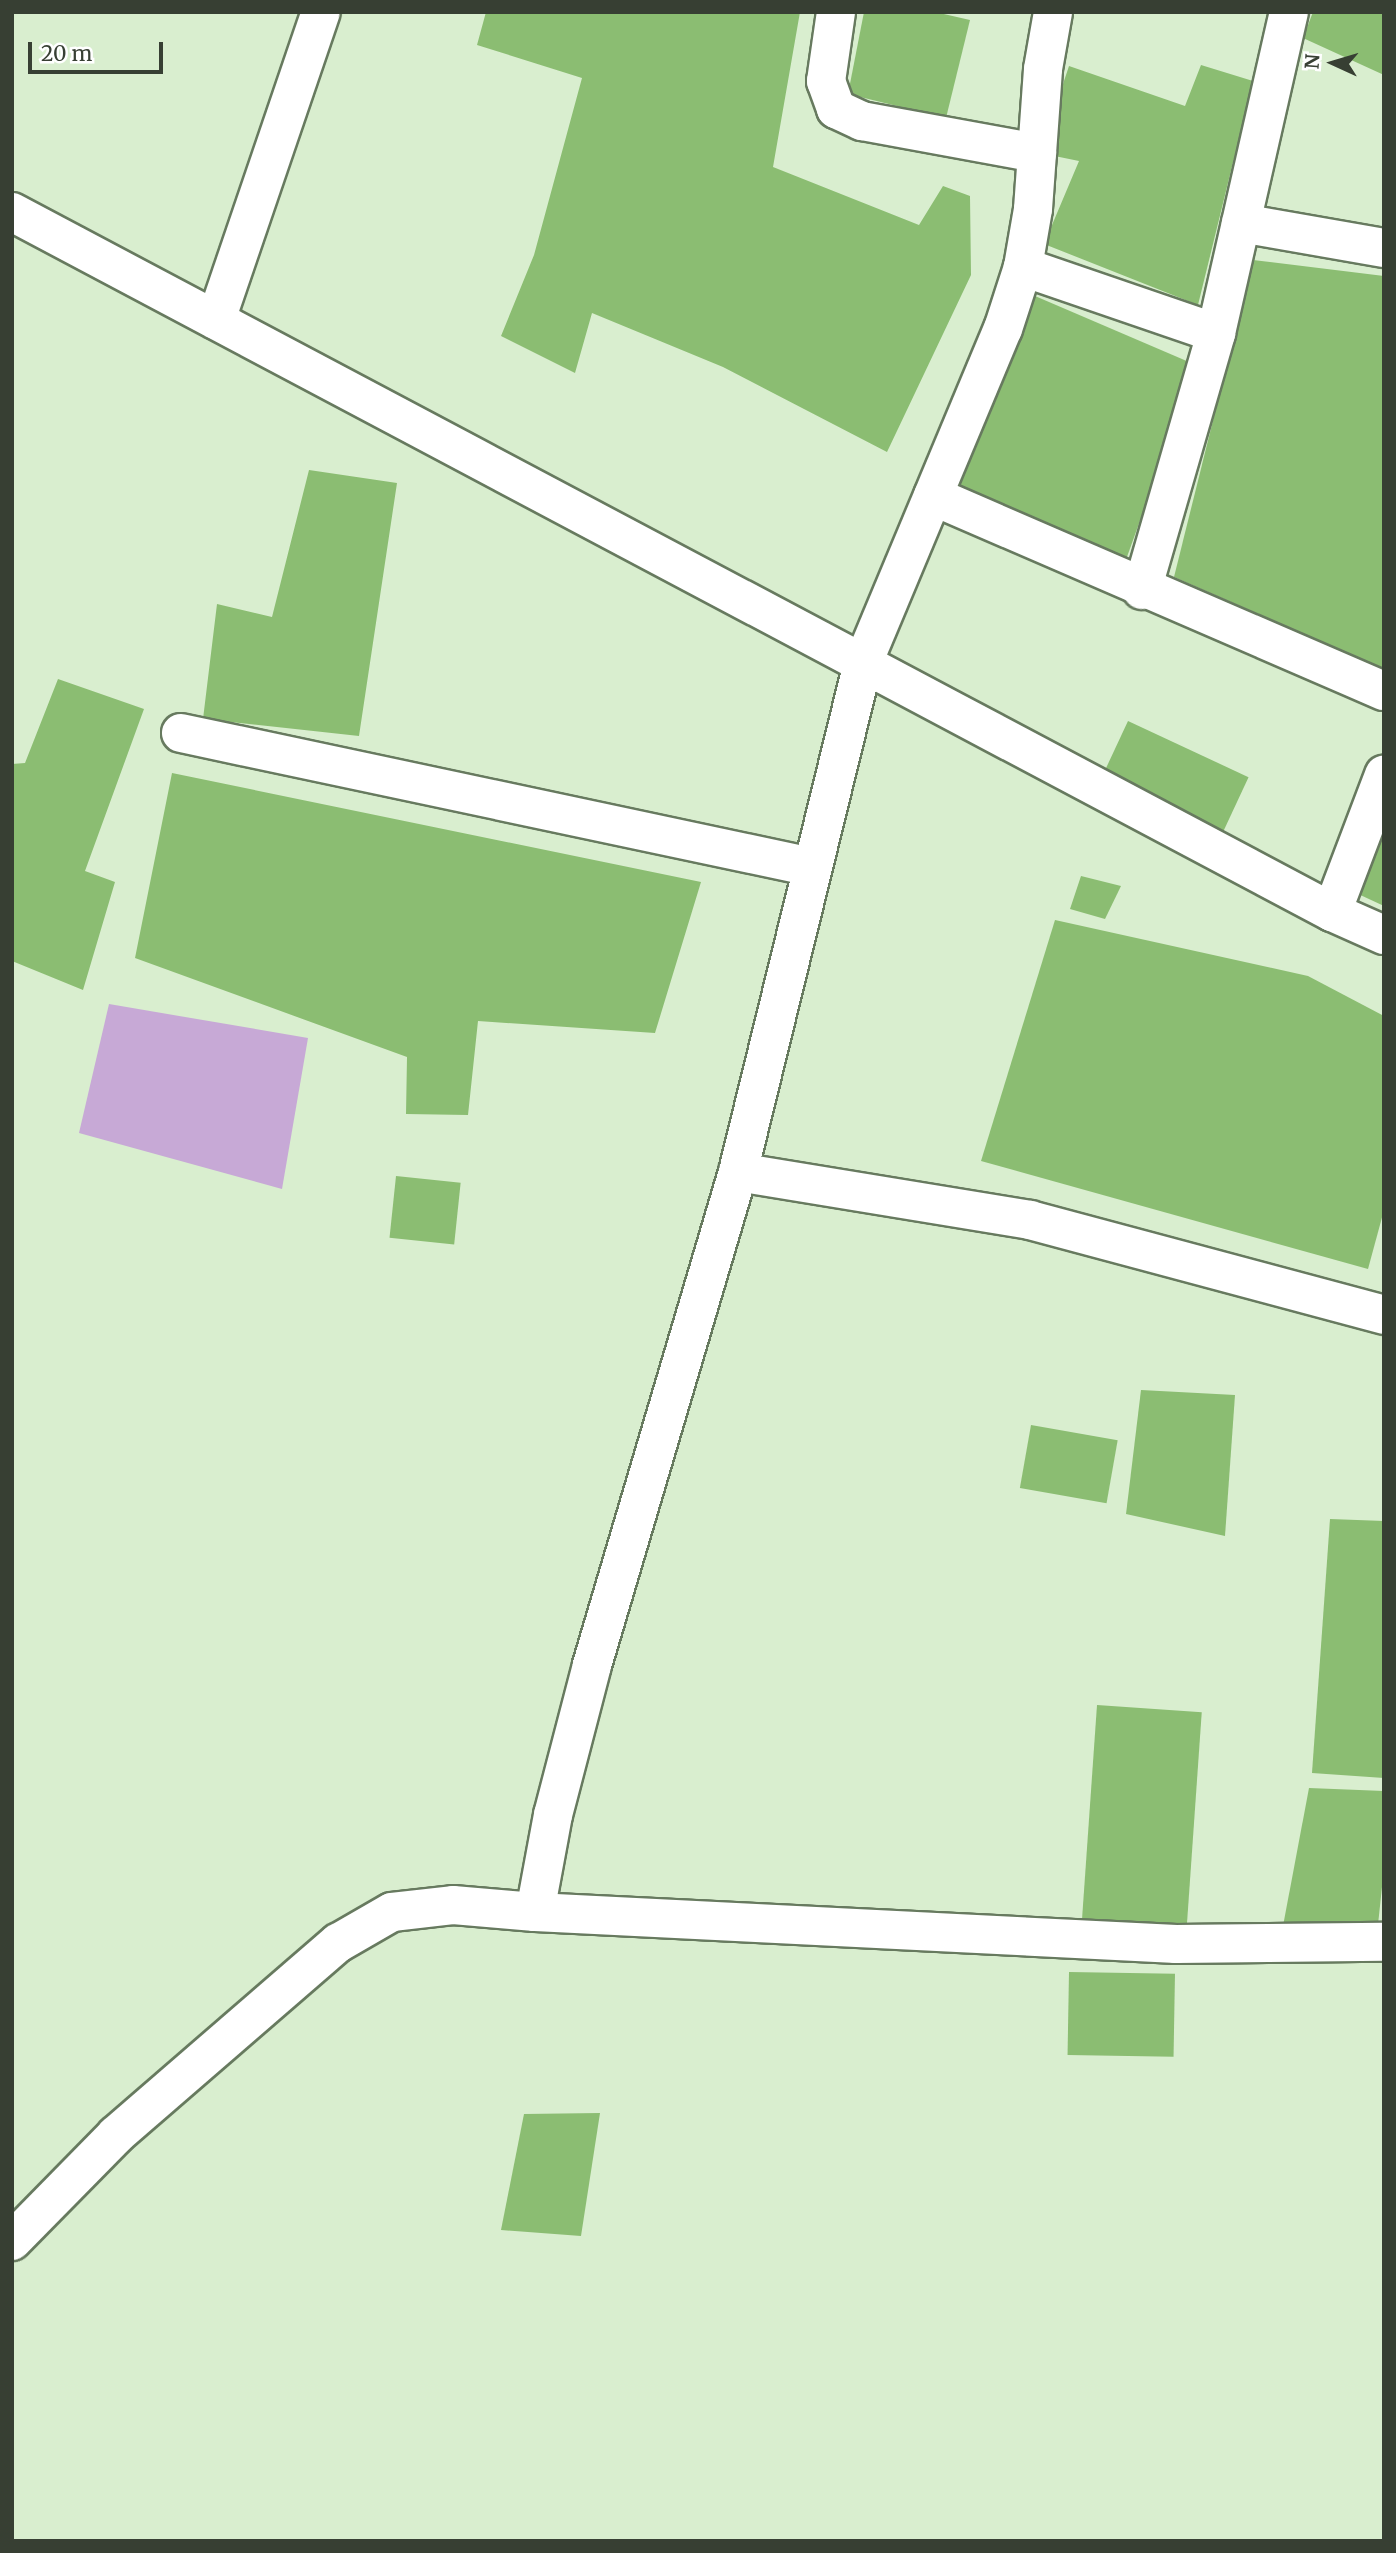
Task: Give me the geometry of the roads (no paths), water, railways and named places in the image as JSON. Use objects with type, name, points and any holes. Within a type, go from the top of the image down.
[{"type":"street","points":[[216,320],[321,12]]},
{"type":"street","points":[[836,12],[825,81],[836,109],[862,121],[1037,153]]},
{"type":"street","points":[[1142,590],[1216,333],[1289,12]]},
{"type":"street","points":[[535,1912],[553,1815],[592,1665],[738,1172],[863,663],[1003,329],[1023,267],[1037,153],[1042,14]]},
{"type":"street","points":[[12,212],[1332,912],[1384,935]]},
{"type":"street","points":[[1241,223],[1384,248]]},
{"type":"street","points":[[1023,267],[1216,333]]},
{"type":"street","points":[[933,496],[1142,590],[1384,691]]},
{"type":"street","points":[[181,733],[813,867]]},
{"type":"street","points":[[1332,912],[1384,775]]},
{"type":"street","points":[[738,1172],[1030,1220],[1384,1315]]},
{"type":"street","points":[[12,2241],[116,2135],[338,1943],[392,1912],[453,1906],[1176,1944],[1384,1942]]}]
